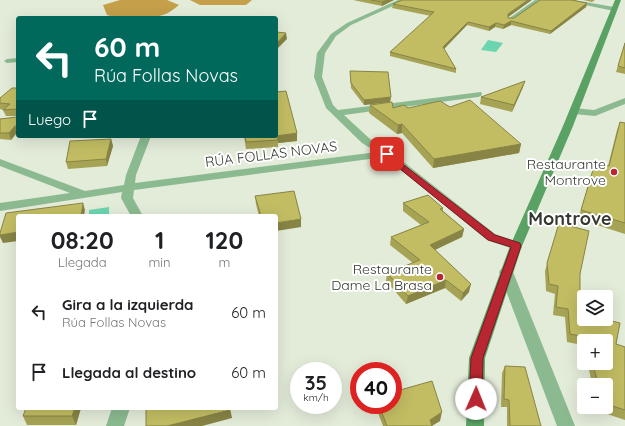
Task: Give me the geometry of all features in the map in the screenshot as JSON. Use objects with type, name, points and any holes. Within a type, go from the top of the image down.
[{"type":"street","points":[[403,0],[349,24],[333,35],[321,53],[318,77],[329,106],[366,141],[387,154],[491,237],[516,246]]},
{"type":"street","points":[[510,20],[538,0]]},
{"type":"street","points":[[475,426],[477,358],[516,246],[574,111],[616,5],[564,0]]},
{"type":"street","points":[[336,113],[478,94]]},
{"type":"street","points":[[574,111],[595,113],[625,101]]},
{"type":"street","points":[[136,214],[127,198],[131,175],[145,138]]},
{"type":"street","name":"RÚA FOLLAS NOVAS","points":[[0,206],[130,187],[387,154]]},
{"type":"street","points":[[0,162],[84,194]]},
{"type":"street","points":[[506,272],[566,426]]},
{"type":"street","points":[[115,426],[120,410]]},
{"type":"lane","points":[[7,61],[16,60]]},
{"type":"shaded area","points":[[120,0],[167,0],[179,5],[165,14],[157,16],[110,16],[107,15],[103,5]]},
{"type":"shaded area","points":[[190,0],[252,0],[246,5],[200,5]]},
{"type":"shaded area","points":[[488,40],[503,43],[496,52],[481,50]]},
{"type":"shaded area","points":[[109,207],[109,214],[89,214],[89,210]]},
{"type":"building","points":[[371,0],[387,0],[382,2]]},
{"type":"building","points":[[402,0],[528,0],[508,14],[508,18],[514,18],[540,0],[571,0],[587,3],[551,31],[511,21],[504,25],[496,23],[489,27],[468,22],[443,47],[456,69],[390,52],[434,12],[393,4]]},
{"type":"building","points":[[278,32],[286,33],[278,42]]},
{"type":"building","points":[[625,43],[625,68],[618,66]]},
{"type":"building","points":[[350,71],[388,72],[391,97],[364,100],[351,83]]},
{"type":"building","points":[[525,81],[514,105],[481,97]]},
{"type":"building","points":[[12,88],[16,88],[16,109],[3,110],[10,104],[0,103],[0,98]]},
{"type":"building","points":[[286,91],[297,133],[278,136],[278,92]]},
{"type":"building","points":[[470,100],[521,144],[434,159],[402,124],[398,125],[370,105],[392,102],[393,108],[404,105],[408,108],[440,101],[450,107]]},
{"type":"building","points":[[16,117],[16,126],[9,133],[0,133],[0,119]]},
{"type":"building","points":[[620,122],[625,123],[625,223],[581,210],[595,163],[609,166]]},
{"type":"building","points":[[245,138],[277,138],[278,140],[246,142]]},
{"type":"building","points":[[111,139],[106,159],[66,162],[70,141]]},
{"type":"building","points":[[294,191],[301,219],[278,223],[278,214],[260,214],[255,196]]},
{"type":"building","points":[[428,195],[443,208],[440,209],[464,229],[430,245],[471,284],[463,293],[446,280],[408,296],[387,273],[420,260],[391,237],[429,222],[403,203]]},
{"type":"building","points":[[83,203],[81,214],[16,214],[16,232],[0,235],[6,213]]},
{"type":"building","points":[[559,223],[589,231],[580,274],[580,290],[577,290],[577,326],[613,326],[613,321],[620,323],[616,344],[625,347],[625,410],[613,406],[613,378],[596,378],[595,370],[613,370],[613,334],[577,334],[577,335],[570,334],[568,309],[556,307],[558,286],[549,284],[547,263]]},
{"type":"building","points":[[505,366],[525,367],[541,426],[510,426],[509,400],[504,399]]},
{"type":"building","points":[[432,381],[442,412],[430,420],[432,426],[387,426],[382,414],[402,414],[402,389]]},
{"type":"building","points":[[25,410],[74,410],[72,416],[23,416]]},
{"type":"building","points":[[146,410],[230,410],[167,426],[146,426]]},
{"type":"place","name":"Restaurante Montrove","points":[[614,172]]},
{"type":"place","name":"Restaurante Dame La Brasa","points":[[440,277]]},
{"type":"district","name":"Montrove","points":[[570,218]]},
{"type":"route","points":[[387,154],[491,237],[516,246],[477,358],[476,399]]}]
